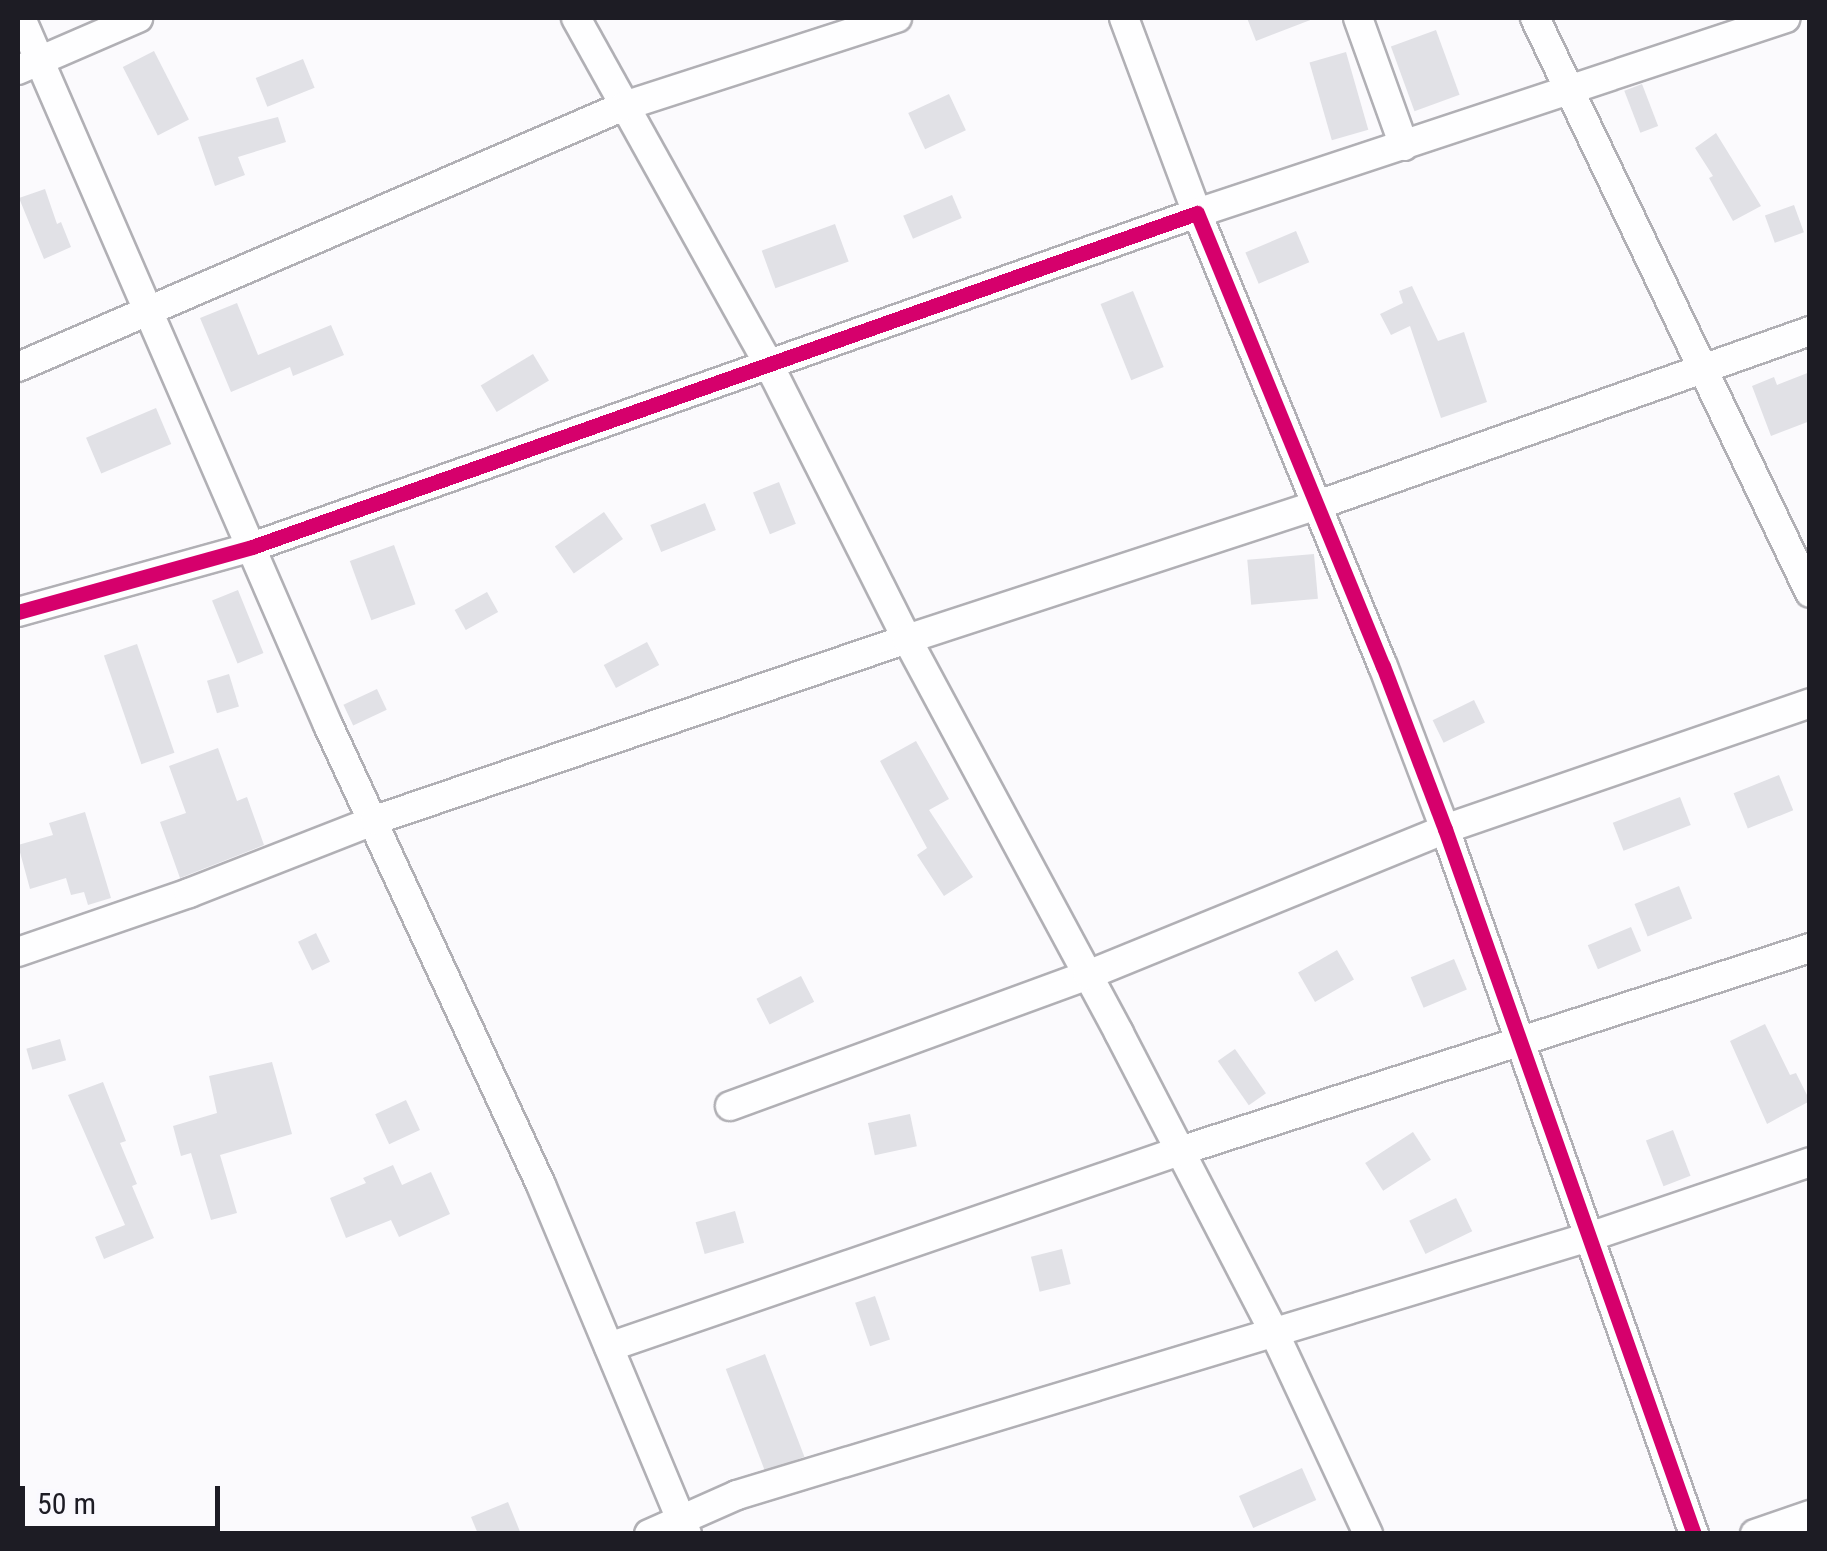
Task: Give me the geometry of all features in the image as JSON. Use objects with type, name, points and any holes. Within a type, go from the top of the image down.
[{"type":"street","points":[[21,18],[28,65],[149,314],[328,725],[541,1184],[683,1525]]},
{"type":"street","points":[[28,65],[138,18]]},
{"type":"street","points":[[576,18],[770,365],[907,639],[1273,1330],[1368,1534]]},
{"type":"street","points":[[18,367],[149,314],[624,106],[897,18]]},
{"type":"street","points":[[1124,18],[1315,506],[1383,666],[1592,1236],[1694,1534]]},
{"type":"street","points":[[1358,18],[1404,146]]},
{"type":"street","points":[[1535,18],[1699,369],[1810,592]]},
{"type":"street","points":[[18,612],[252,546],[1198,213],[1786,18]]},
{"type":"street","points":[[18,952],[189,893],[375,820],[907,639],[1315,506],[1810,331]]},
{"type":"street","points":[[730,1106],[1088,975],[1444,829],[1810,703]]},
{"type":"street","points":[[608,1346],[1180,1151],[1810,948]]},
{"type":"street","points":[[649,1534],[1273,1330],[1592,1236],[1810,1162]]},
{"type":"street","points":[[1756,1534],[1810,1515]]},
{"type":"building","points":[[1247,18],[1313,18],[1313,19],[1256,41]]},
{"type":"building","points":[[1436,30],[1460,95],[1414,111],[1391,46]]},
{"type":"building","points":[[154,51],[189,120],[158,135],[123,67]]},
{"type":"building","points":[[1346,52],[1368,130],[1332,140],[1309,62]]},
{"type":"building","points":[[303,59],[315,88],[267,107],[256,78]]},
{"type":"building","points":[[1642,84],[1658,126],[1640,133],[1624,91]]},
{"type":"building","points":[[949,94],[966,130],[925,149],[908,113]]},
{"type":"building","points":[[278,117],[286,142],[238,157],[245,175],[215,186],[198,137]]},
{"type":"building","points":[[1716,133],[1761,206],[1733,221],[1709,178],[1713,176],[1695,148]]},
{"type":"building","points":[[45,189],[57,224],[61,222],[71,247],[44,259],[19,198]]},
{"type":"building","points":[[952,195],[962,218],[913,239],[903,216]]},
{"type":"building","points":[[1794,205],[1804,232],[1775,243],[1765,216]]},
{"type":"building","points":[[835,224],[849,262],[775,288],[762,251]]},
{"type":"building","points":[[1296,231],[1309,262],[1259,284],[1245,252]]},
{"type":"building","points":[[1412,286],[1438,341],[1464,332],[1487,402],[1441,418],[1410,326],[1391,335],[1380,314],[1403,303],[1399,291]]},
{"type":"building","points":[[1133,291],[1164,367],[1131,380],[1101,304]]},
{"type":"building","points":[[237,303],[258,355],[331,325],[344,355],[293,376],[290,367],[231,392],[200,318]]},
{"type":"building","points":[[533,354],[549,381],[497,412],[481,385]]},
{"type":"building","points":[[1810,372],[1810,421],[1771,436],[1752,386],[1774,377],[1777,385]]},
{"type":"building","points":[[156,408],[171,444],[101,474],[86,438]]},
{"type":"building","points":[[779,482],[796,524],[770,534],[753,492]]},
{"type":"building","points":[[705,503],[716,530],[661,552],[650,525]]},
{"type":"building","points":[[604,512],[623,539],[574,573],[555,546]]},
{"type":"building","points":[[394,545],[416,604],[371,620],[350,561]]},
{"type":"building","points":[[1314,554],[1318,599],[1251,605],[1247,560]]},
{"type":"building","points":[[238,590],[263,653],[238,664],[212,600]]},
{"type":"building","points":[[487,592],[498,612],[466,630],[455,610]]},
{"type":"building","points":[[647,642],[659,665],[616,688],[604,665]]},
{"type":"building","points":[[137,644],[174,753],[141,764],[104,655]]},
{"type":"building","points":[[229,674],[239,707],[217,713],[207,681]]},
{"type":"building","points":[[377,689],[387,710],[353,725],[343,705]]},
{"type":"building","points":[[1474,700],[1485,722],[1444,743],[1433,720]]},
{"type":"building","points":[[916,741],[949,799],[929,810],[973,877],[944,896],[917,855],[927,848],[880,761]]},
{"type":"building","points":[[218,748],[237,801],[247,797],[264,845],[180,878],[160,822],[186,813],[169,766]]},
{"type":"building","points":[[1779,775],[1793,810],[1748,829],[1734,793]]},
{"type":"building","points":[[1680,797],[1691,825],[1624,851],[1613,823]]},
{"type":"building","points":[[85,812],[111,898],[88,905],[84,892],[71,895],[66,878],[30,889],[18,845],[53,835],[49,823]]},
{"type":"building","points":[[1679,886],[1692,918],[1648,936],[1634,904]]},
{"type":"building","points":[[1631,927],[1641,951],[1598,969],[1588,945]]},
{"type":"building","points":[[316,933],[330,962],[312,971],[298,942]]},
{"type":"building","points":[[1337,950],[1354,979],[1315,1002],[1298,972]]},
{"type":"building","points":[[1454,959],[1467,989],[1424,1008],[1411,977]]},
{"type":"building","points":[[801,976],[814,1002],[770,1025],[756,999]]},
{"type":"building","points":[[1765,1024],[1790,1075],[1796,1073],[1810,1101],[1767,1124],[1730,1041]]},
{"type":"building","points":[[60,1039],[66,1060],[32,1070],[26,1049]]},
{"type":"building","points":[[1235,1049],[1266,1093],[1249,1105],[1218,1061]]},
{"type":"building","points":[[272,1062],[292,1134],[220,1155],[237,1213],[211,1220],[191,1153],[181,1156],[173,1126],[217,1113],[209,1076]]},
{"type":"building","points":[[103,1082],[126,1141],[120,1143],[137,1184],[132,1186],[154,1238],[104,1259],[95,1237],[125,1225],[68,1095]]},
{"type":"building","points":[[406,1100],[420,1130],[389,1144],[375,1114]]},
{"type":"building","points":[[910,1114],[917,1146],[875,1155],[868,1123]]},
{"type":"building","points":[[1673,1130],[1691,1176],[1663,1186],[1646,1140]]},
{"type":"building","points":[[1413,1132],[1431,1160],[1383,1191],[1365,1163]]},
{"type":"building","points":[[393,1165],[402,1185],[431,1172],[450,1214],[399,1237],[391,1220],[346,1238],[330,1198],[366,1183],[363,1178]]},
{"type":"building","points":[[1456,1198],[1472,1231],[1425,1254],[1409,1221]]},
{"type":"building","points":[[735,1211],[744,1243],[705,1254],[696,1222]]},
{"type":"building","points":[[1062,1249],[1071,1284],[1040,1292],[1031,1257]]},
{"type":"building","points":[[875,1296],[890,1339],[870,1346],[855,1303]]},
{"type":"building","points":[[765,1354],[804,1457],[765,1472],[726,1369]]},
{"type":"building","points":[[1302,1468],[1316,1500],[1253,1528],[1239,1496]]},
{"type":"building","points":[[508,1502],[521,1534],[478,1534],[471,1517]]},
{"type":"cycle path","points":[[18,612],[252,547],[1197,213],[1383,666],[1445,829],[1694,1534]]}]
